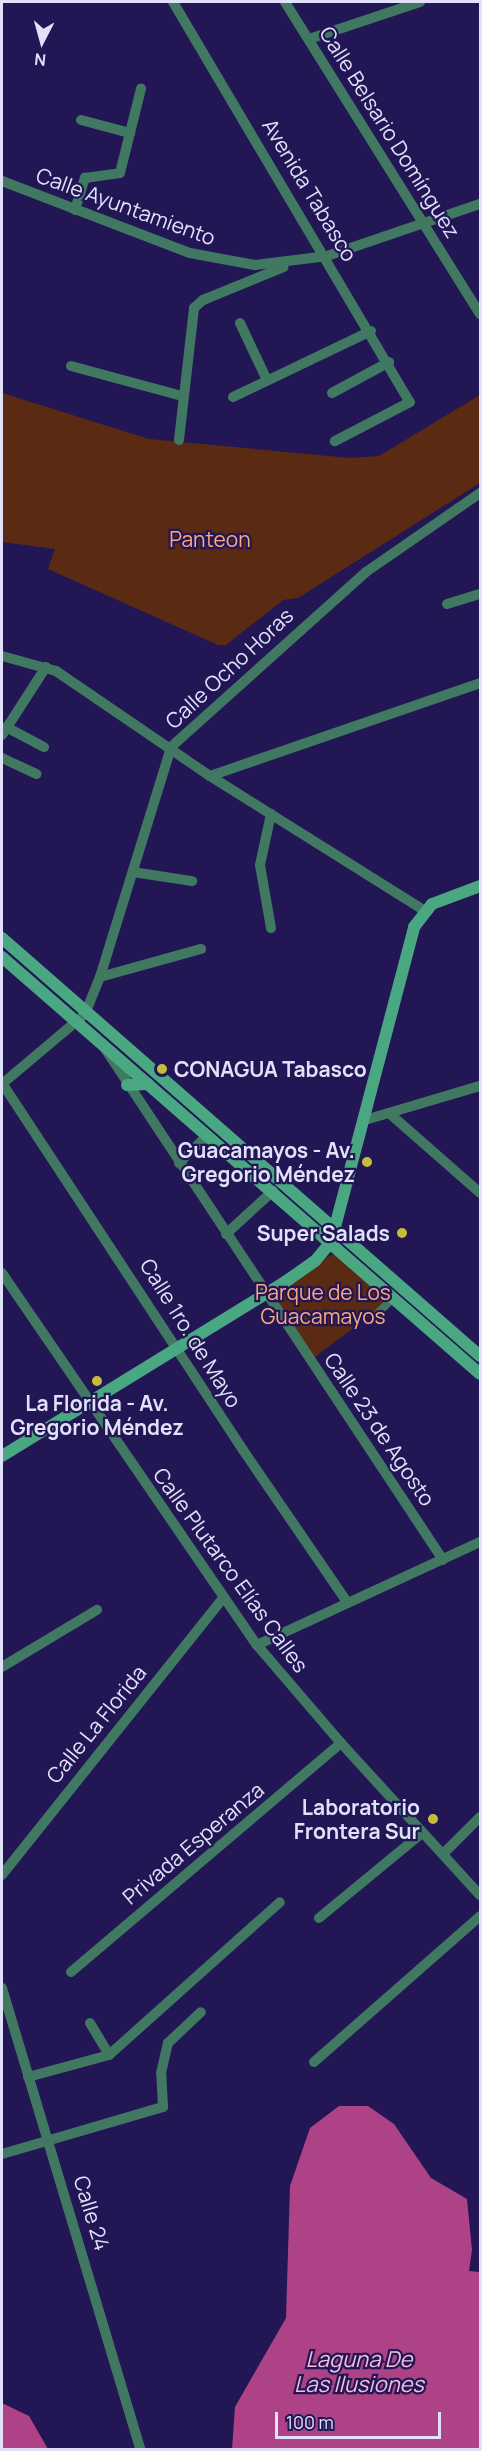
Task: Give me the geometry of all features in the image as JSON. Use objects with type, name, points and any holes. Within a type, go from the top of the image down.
[{"type":"main road","points":[[2,1456],[174,1347],[304,1269],[332,1242],[414,927],[425,911],[441,899],[480,886]]},
{"type":"main road","points":[[2,938],[80,1018],[106,1050],[332,1242],[480,1374]]},
{"type":"main road","points":[[2,957],[80,1018],[336,1229],[480,1356]]},
{"type":"main road","points":[[127,1085],[148,1084]]},
{"type":"street","name":"Avenida Tabasco","points":[[173,2],[327,256],[410,402],[335,441]]},
{"type":"street","name":"Calle Belsario Domínguez","points":[[285,2],[480,314]]},
{"type":"street","points":[[309,39],[420,2]]},
{"type":"street","points":[[75,210],[85,178],[120,173],[141,89]]},
{"type":"street","points":[[81,120],[130,133]]},
{"type":"street","name":"Calle Ayuntamiento","points":[[2,181],[212,260],[255,265],[295,262],[327,256],[480,204]]},
{"type":"street","points":[[179,440],[195,305],[295,262]]},
{"type":"street","points":[[240,323],[267,380]]},
{"type":"street","points":[[233,397],[371,331]]},
{"type":"street","points":[[332,393],[389,362]]},
{"type":"street","points":[[71,366],[183,396]]},
{"type":"street","name":"Calle Ocho Horas","points":[[2,1084],[80,1018],[100,977],[171,747],[366,572],[480,494]]},
{"type":"street","points":[[447,604],[480,594]]},
{"type":"street","points":[[2,656],[46,667],[171,747],[210,776],[425,911]]},
{"type":"street","points":[[44,747],[4,731],[46,667]]},
{"type":"street","points":[[210,776],[480,683]]},
{"type":"street","points":[[2,758],[36,774]]},
{"type":"street","points":[[271,814],[260,865],[271,928]]},
{"type":"street","points":[[133,872],[192,881]]},
{"type":"street","points":[[100,977],[201,949]]},
{"type":"street","name":"Calle 23 de Agosto","points":[[106,1050],[443,1560]]},
{"type":"street","name":"Calle 1ro. de Mayo","points":[[2,1084],[120,1257],[174,1347],[347,1602]]},
{"type":"street","points":[[365,1120],[480,1086]]},
{"type":"street","points":[[390,1113],[480,1193]]},
{"type":"street","points":[[179,1163],[208,1135]]},
{"type":"street","points":[[226,1234],[273,1191]]},
{"type":"street","name":"Calle Plutarco Elías Calles","points":[[2,1273],[257,1645],[341,1743],[480,1895]]},
{"type":"street","points":[[376,1315],[394,1297]]},
{"type":"street","points":[[257,1645],[480,1542]]},
{"type":"street","name":"Calle La Florida","points":[[2,1875],[223,1598]]},
{"type":"street","points":[[2,1667],[97,1610]]},
{"type":"street","name":"Privada Esperanza","points":[[71,1972],[341,1743]]},
{"type":"street","points":[[443,1854],[480,1817]]},
{"type":"street","points":[[319,1918],[422,1833]]},
{"type":"street","points":[[28,2077],[109,2055],[280,1902]]},
{"type":"street","points":[[314,2062],[480,1916]]},
{"type":"street","name":"Calle 24","points":[[2,1988],[141,2450]]},
{"type":"street","points":[[2,2154],[163,2107],[161,2073],[168,2043],[201,2012]]},
{"type":"street","points":[[90,2023],[109,2055]]},
{"type":"green space","name":"Panteon","points":[[2,393],[149,439],[350,458],[379,456],[480,395],[480,483],[298,598],[283,600],[226,645],[218,645],[48,569],[55,549],[2,542]]},
{"type":"green space","name":"Parque de Los Guacamayos","points":[[341,1250],[394,1297],[311,1360],[266,1291]]},
{"type":"water","name":"Laguna De Las Ilusiones","points":[[339,2106],[368,2106],[394,2124],[431,2178],[467,2199],[472,2250],[469,2271],[480,2272],[480,2449],[232,2449],[235,2407],[286,2318],[290,2186],[310,2128]]},
{"type":"water","points":[[2,2403],[29,2416],[48,2449],[2,2449]]},
{"type":"place","name":"CONAGUA Tabasco","points":[[162,1069]]},
{"type":"place","name":"Guacamayos - Av. Gregorio Méndez","points":[[367,1162]]},
{"type":"place","name":"Super Salads","points":[[402,1233]]},
{"type":"place","name":"La Florida - Av. Gregorio Méndez","points":[[97,1381]]},
{"type":"place","name":"Laboratorio Frontera Sur","points":[[433,1819]]}]
